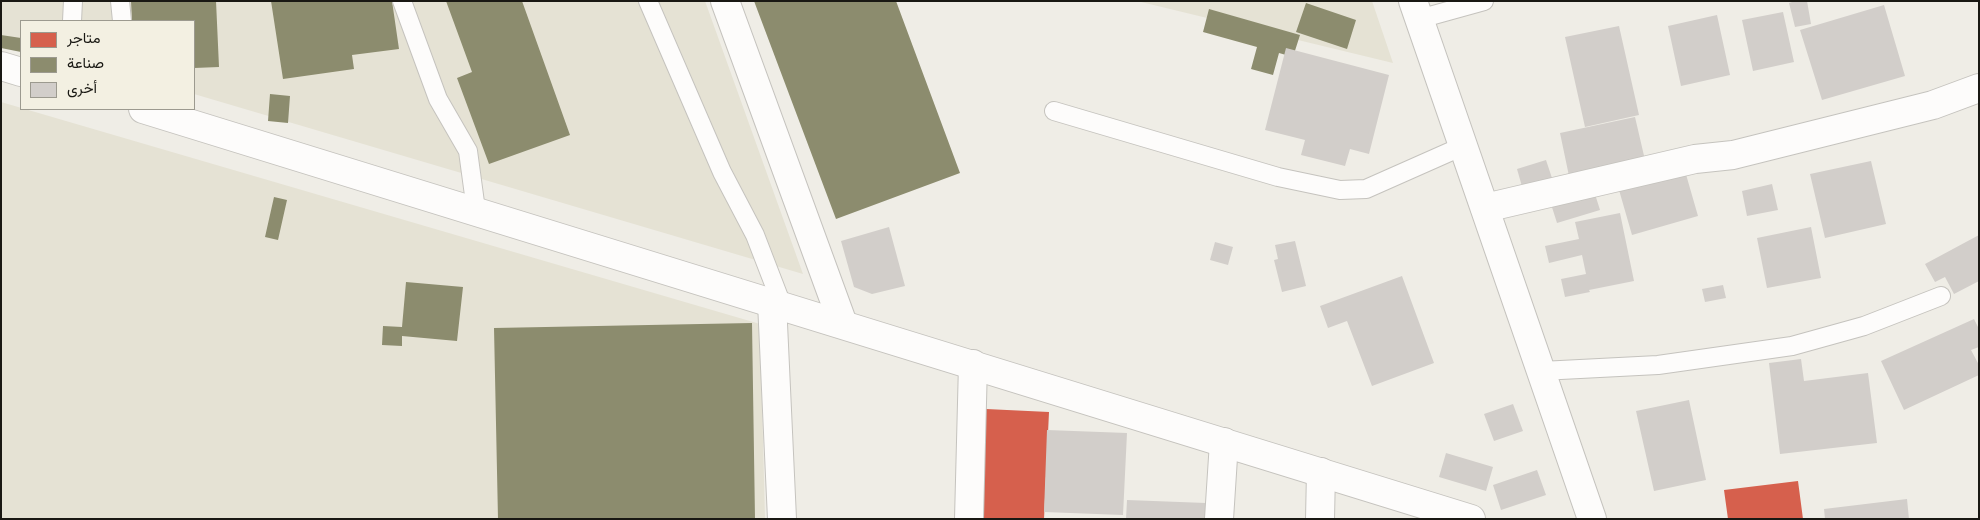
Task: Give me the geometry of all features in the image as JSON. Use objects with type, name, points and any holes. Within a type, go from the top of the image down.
[{"type":"street","points":[[725,1],[843,324]]},
{"type":"street","points":[[1416,10],[1592,519]]},
{"type":"street","points":[[1,66],[20,72]]},
{"type":"street","points":[[1485,208],[1695,159],[1732,155],[1933,105],[1979,88]]},
{"type":"street","points":[[146,110],[476,210],[1471,519]]},
{"type":"street","points":[[777,304],[782,519]]},
{"type":"street","points":[[969,519],[974,364]]},
{"type":"street","points":[[1219,519],[1224,442]]},
{"type":"street","points":[[1320,519],[1321,472]]},
{"type":"lane","points":[[72,20],[73,1]]},
{"type":"lane","points":[[120,1],[122,20]]},
{"type":"lane","points":[[402,1],[438,99],[468,151],[476,210]]},
{"type":"lane","points":[[648,1],[722,172],[755,235],[777,304]]},
{"type":"lane","points":[[1416,10],[1484,1]]},
{"type":"lane","points":[[1054,111],[1278,177],[1340,190],[1366,190],[1464,146]]},
{"type":"lane","points":[[1541,371],[1658,365],[1792,346],[1864,326],[1941,296]]},
{"type":"shaded area","points":[[1,1],[705,1],[803,274],[195,94],[195,20],[20,20],[20,42],[1,36]]},
{"type":"shaded area","points":[[1137,1],[1372,1],[1393,63]]},
{"type":"shaded area","points":[[1,102],[20,108],[20,110],[28,110],[760,324],[765,519],[1,519]]},
{"type":"building: متاجر","points":[[986,409],[1049,412],[1044,519],[982,519]]},
{"type":"building: متاجر","points":[[1798,481],[1803,519],[1728,519],[1724,490]]},
{"type":"building: صناعة","points":[[131,1],[216,1],[219,67],[195,68],[195,20],[132,20]]},
{"type":"building: صناعة","points":[[271,1],[392,1],[399,49],[352,55],[354,69],[283,79]]},
{"type":"building: صناعة","points":[[446,1],[522,1],[570,135],[489,164],[457,78],[472,72]]},
{"type":"building: صناعة","points":[[754,1],[896,1],[960,173],[836,219]]},
{"type":"building: صناعة","points":[[1306,3],[1356,20],[1347,49],[1296,32]]},
{"type":"building: صناعة","points":[[1209,9],[1300,35],[1293,57],[1279,53],[1273,75],[1251,69],[1257,47],[1203,32]]},
{"type":"building: صناعة","points":[[1,35],[20,38],[20,52],[1,48]]},
{"type":"building: صناعة","points":[[270,94],[290,96],[288,123],[268,121]]},
{"type":"building: صناعة","points":[[274,197],[287,200],[278,240],[265,237]]},
{"type":"building: صناعة","points":[[406,282],[463,287],[457,341],[402,336],[402,346],[382,345],[383,326],[402,327]]},
{"type":"building: صناعة","points":[[752,323],[755,519],[498,519],[494,328]]},
{"type":"building: أخرى","points":[[1807,1],[1811,24],[1795,27],[1789,3]]},
{"type":"building: أخرى","points":[[1884,5],[1905,76],[1822,100],[1800,30]]},
{"type":"building: أخرى","points":[[1783,12],[1794,62],[1753,71],[1742,20]]},
{"type":"building: أخرى","points":[[1717,15],[1730,75],[1681,86],[1668,26]]},
{"type":"building: أخرى","points":[[1619,26],[1639,115],[1585,127],[1565,37]]},
{"type":"building: أخرى","points":[[1286,48],[1389,75],[1369,154],[1350,149],[1345,166],[1301,155],[1305,140],[1265,130]]},
{"type":"building: أخرى","points":[[1635,117],[1645,160],[1569,176],[1560,133]]},
{"type":"building: أخرى","points":[[1546,160],[1553,181],[1523,190],[1517,169]]},
{"type":"building: أخرى","points":[[1871,161],[1886,224],[1825,238],[1810,174]]},
{"type":"building: أخرى","points":[[1683,164],[1698,216],[1632,235],[1617,183]]},
{"type":"building: أخرى","points":[[1772,184],[1778,210],[1747,216],[1742,191]]},
{"type":"building: أخرى","points":[[1594,191],[1600,210],[1557,223],[1551,204]]},
{"type":"building: أخرى","points":[[1620,213],[1634,281],[1565,297],[1561,279],[1586,274],[1582,255],[1549,263],[1545,246],[1579,239],[1575,222]]},
{"type":"building: أخرى","points":[[889,227],[905,286],[872,294],[854,287],[841,241]]},
{"type":"building: أخرى","points":[[1811,227],[1821,278],[1767,288],[1757,238]]},
{"type":"building: أخرى","points":[[1979,235],[1979,281],[1954,294],[1945,277],[1935,282],[1925,264]]},
{"type":"building: أخرى","points":[[1295,241],[1306,286],[1282,292],[1274,260],[1278,259],[1275,245]]},
{"type":"building: أخرى","points":[[1215,242],[1233,247],[1228,265],[1210,260]]},
{"type":"building: أخرى","points":[[1402,276],[1434,363],[1372,386],[1347,321],[1328,328],[1320,306]]},
{"type":"building: أخرى","points":[[1723,285],[1726,298],[1705,302],[1702,289]]},
{"type":"building: أخرى","points":[[1974,319],[1979,329],[1979,347],[1971,350],[1979,365],[1979,375],[1904,410],[1881,361]]},
{"type":"building: أخرى","points":[[1801,359],[1804,381],[1868,373],[1877,443],[1780,454],[1769,363]]},
{"type":"building: أخرى","points":[[1689,400],[1706,480],[1654,491],[1636,411]]},
{"type":"building: أخرى","points":[[1513,404],[1523,431],[1494,441],[1484,414]]},
{"type":"building: أخرى","points":[[1047,430],[1127,433],[1123,515],[1044,512]]},
{"type":"building: أخرى","points":[[1446,453],[1493,467],[1486,491],[1439,477]]},
{"type":"building: أخرى","points":[[1537,470],[1546,495],[1501,510],[1493,485]]},
{"type":"building: أخرى","points":[[1907,499],[1909,519],[1825,519],[1824,509]]},
{"type":"building: أخرى","points":[[1127,500],[1206,503],[1206,519],[1126,519]]}]
